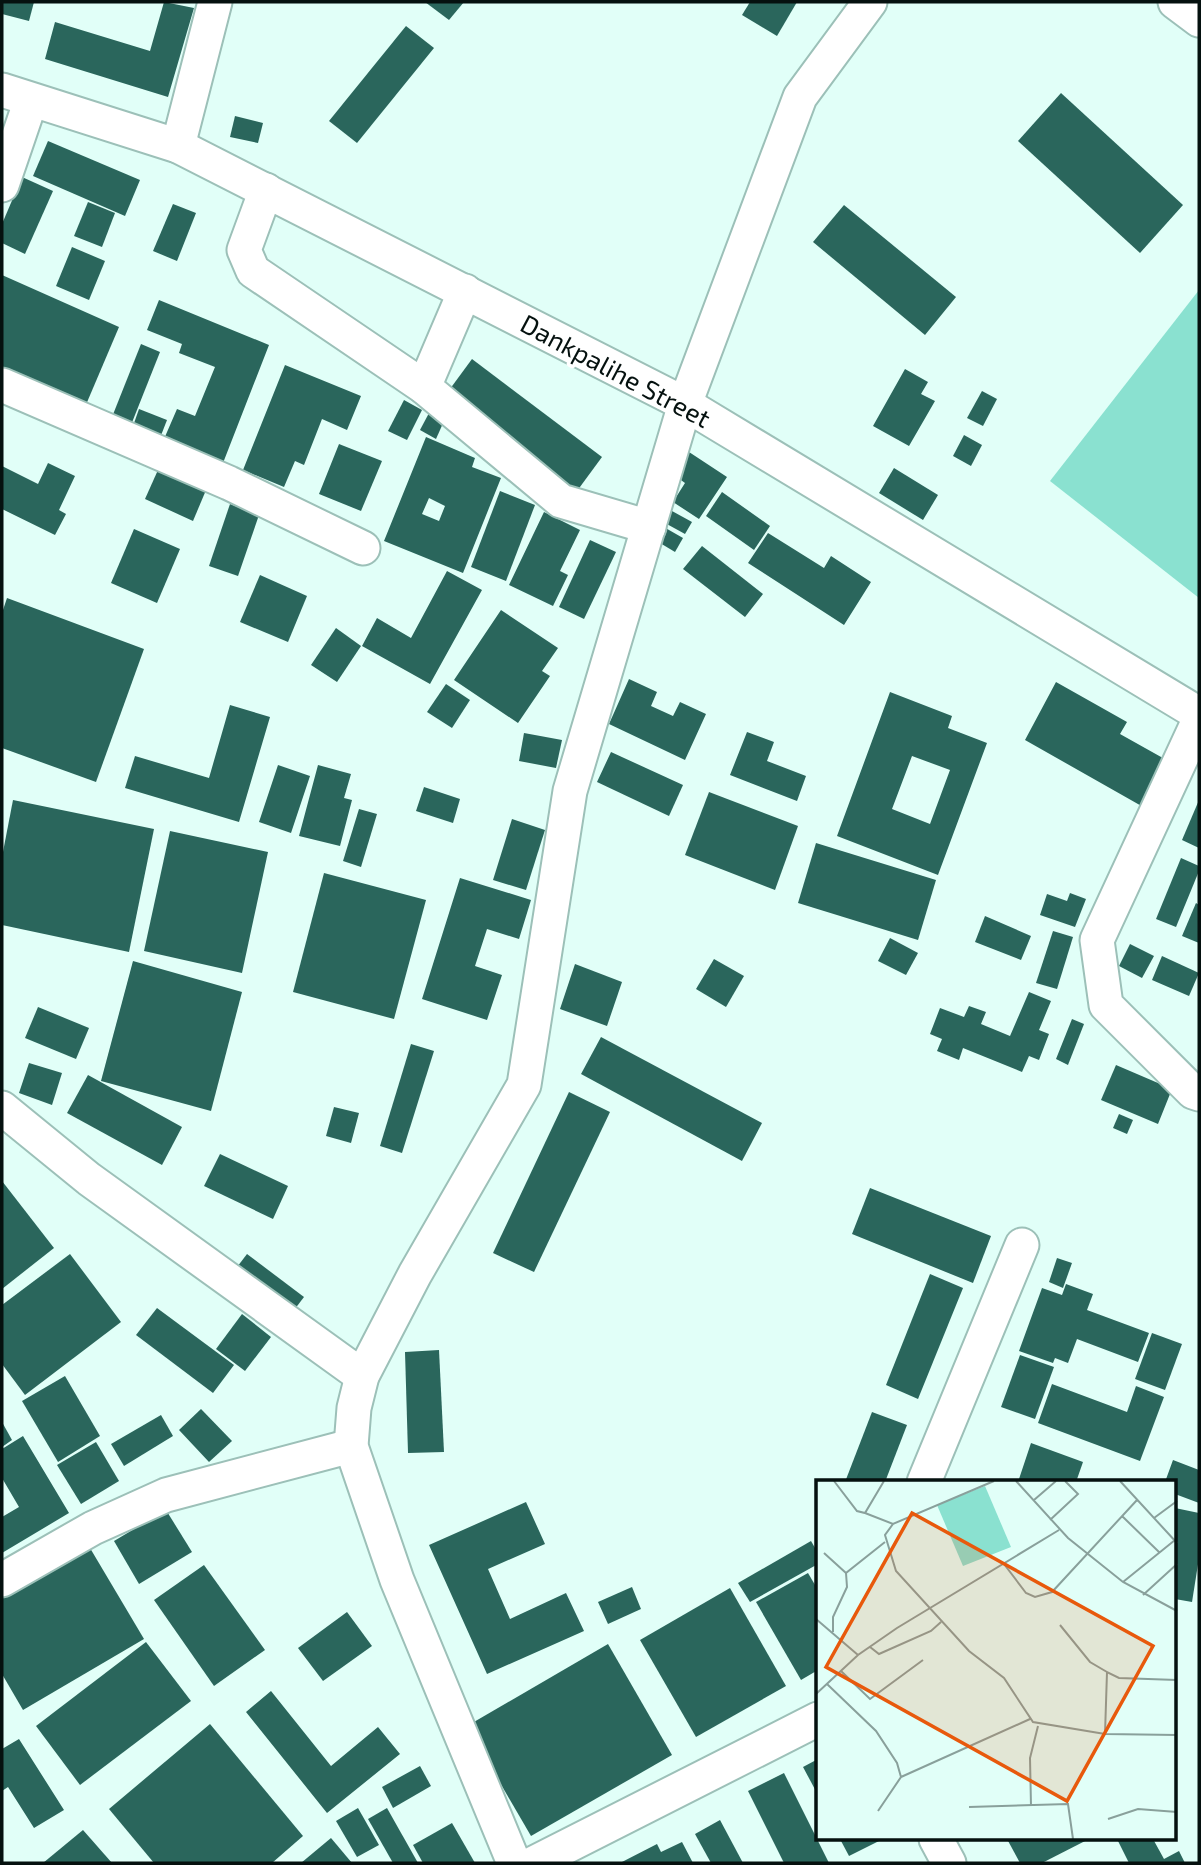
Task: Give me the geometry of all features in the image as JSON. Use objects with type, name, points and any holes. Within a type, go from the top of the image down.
[{"type":"street","points":[[178,146],[215,2]]},
{"type":"street","points":[[514,1863],[397,1580],[351,1446],[354,1408],[362,1376],[415,1274],[524,1085],[570,791],[685,404],[800,97],[870,2]]},
{"type":"street","points":[[1175,2],[1199,20]]},
{"type":"street","points":[[2,185],[16,95]]},
{"type":"street","name":"Dankpalihe Street","points":[[16,95],[178,146],[685,404],[1199,714]]},
{"type":"street","points":[[266,190],[244,250],[253,271],[424,387],[561,501],[649,527]]},
{"type":"street","points":[[424,387],[465,291]]},
{"type":"street","points":[[2,385],[229,483],[363,548]]},
{"type":"street","points":[[1199,720],[1097,940],[1106,1005],[1193,1092],[1199,1094]]},
{"type":"street","points":[[2,1108],[89,1179],[362,1376]]},
{"type":"street","points":[[925,1480],[1023,1245]]},
{"type":"street","points":[[2,1580],[93,1528],[166,1495],[351,1446]]},
{"type":"street","points":[[534,1863],[816,1720]]},
{"type":"street","points":[[937,1840],[949,1863]]},
{"type":"green space","points":[[1199,290],[1199,598],[1050,481]]},
{"type":"building","points":[[2,2],[34,2],[29,21],[2,14]]},
{"type":"building","points":[[164,2],[194,8],[168,97],[45,59],[55,22],[150,51]]},
{"type":"building","points":[[425,2],[464,2],[449,20]]},
{"type":"building","points":[[750,2],[797,2],[777,36],[742,15]]},
{"type":"building","points":[[406,26],[434,48],[357,143],[329,121]]},
{"type":"building","points":[[1061,93],[1183,205],[1140,253],[1018,141]]},
{"type":"building","points":[[235,116],[263,123],[258,143],[230,137]]},
{"type":"building","points":[[48,141],[140,180],[125,216],[33,176]]},
{"type":"building","points":[[22,177],[53,191],[25,254],[2,243],[2,224]]},
{"type":"building","points":[[88,202],[115,213],[102,247],[74,236]]},
{"type":"building","points":[[173,204],[196,213],[177,261],[153,251]]},
{"type":"building","points":[[844,205],[956,297],[925,335],[813,242]]},
{"type":"building","points":[[72,247],[105,261],[89,300],[56,286]]},
{"type":"building","points":[[2,275],[119,327],[85,407],[2,370]]},
{"type":"building","points":[[159,300],[269,345],[223,463],[164,439],[177,409],[195,416],[215,367],[179,353],[182,344],[147,330]]},
{"type":"building","points":[[141,344],[160,352],[131,425],[112,417]]},
{"type":"building","points":[[472,359],[602,457],[577,491],[447,393]]},
{"type":"building","points":[[285,365],[361,396],[347,430],[322,419],[304,465],[295,461],[284,487],[243,470]]},
{"type":"building","points":[[905,369],[928,382],[921,394],[935,401],[909,446],[873,426]]},
{"type":"building","points":[[982,391],[997,399],[983,426],[967,418]]},
{"type":"building","points":[[404,400],[422,410],[407,440],[388,431]]},
{"type":"building","points":[[139,409],[167,420],[160,438],[133,426]]},
{"type":"building","points":[[429,413],[444,421],[436,439],[420,430]]},
{"type":"building","points":[[964,435],[982,445],[971,466],[953,456]]},
{"type":"building","points":[[426,437],[475,458],[472,467],[501,478],[463,573],[384,541]],"holes":[[[429,498],[445,506],[439,521],[422,514]]]},
{"type":"building","points":[[339,444],[382,461],[361,511],[319,494]]},
{"type":"building","points":[[689,452],[727,477],[699,519],[673,502],[685,483],[674,475]]},
{"type":"building","points":[[162,461],[209,483],[193,521],[145,499]]},
{"type":"building","points":[[48,463],[75,476],[59,510],[66,514],[55,535],[2,509],[2,466],[38,484]]},
{"type":"building","points":[[894,468],[938,495],[923,520],[879,493]]},
{"type":"building","points":[[500,491],[535,505],[506,581],[471,567]]},
{"type":"building","points":[[722,492],[770,526],[754,550],[706,516]]},
{"type":"building","points":[[230,504],[259,515],[238,576],[209,566]]},
{"type":"building","points":[[672,511],[692,522],[685,534],[665,523]]},
{"type":"building","points":[[544,512],[580,530],[560,571],[568,575],[553,606],[509,585]]},
{"type":"building","points":[[662,526],[683,538],[675,552],[655,540]]},
{"type":"building","points":[[134,529],[180,549],[157,603],[111,583]]},
{"type":"building","points":[[768,533],[824,568],[831,556],[871,582],[844,625],[748,563]]},
{"type":"building","points":[[590,540],[616,552],[584,619],[559,607]]},
{"type":"building","points":[[702,546],[763,594],[745,617],[683,569]]},
{"type":"building","points":[[447,571],[482,590],[430,684],[362,646],[377,618],[411,638]]},
{"type":"building","points":[[260,575],[307,596],[288,642],[240,622]]},
{"type":"building","points":[[7,598],[144,649],[96,782],[2,748],[2,613]]},
{"type":"building","points":[[501,610],[558,648],[542,671],[550,676],[518,723],[454,680]]},
{"type":"building","points":[[336,628],[361,646],[337,682],[311,665]]},
{"type":"building","points":[[629,679],[657,692],[651,706],[673,716],[680,702],[706,714],[685,760],[609,724]]},
{"type":"building","points":[[1056,682],[1127,722],[1120,734],[1170,762],[1145,808],[1025,740]]},
{"type":"building","points":[[446,684],[470,700],[452,728],[427,712]]},
{"type":"building","points":[[890,692],[952,716],[948,728],[987,743],[938,875],[837,836]],"holes":[[[912,756],[950,770],[930,824],[892,809]]]},
{"type":"building","points":[[230,705],[270,717],[239,822],[125,788],[135,756],[209,778]]},
{"type":"building","points":[[747,732],[774,742],[767,761],[806,776],[797,801],[730,775]]},
{"type":"building","points":[[524,733],[562,740],[556,768],[519,761]]},
{"type":"building","points":[[611,752],[683,785],[669,816],[597,782]]},
{"type":"building","points":[[278,765],[310,776],[291,833],[259,822]]},
{"type":"building","points":[[318,765],[351,774],[344,798],[352,800],[340,846],[299,836]]},
{"type":"building","points":[[424,787],[460,799],[453,823],[416,811]]},
{"type":"building","points":[[709,792],[798,826],[775,890],[685,855]]},
{"type":"building","points":[[13,800],[154,829],[129,952],[2,925],[2,857]]},
{"type":"building","points":[[1199,800],[1199,848],[1182,840]]},
{"type":"building","points":[[359,809],[377,814],[361,867],[343,861]]},
{"type":"building","points":[[512,819],[545,830],[526,890],[493,880]]},
{"type":"building","points":[[170,831],[268,852],[242,973],[144,951]]},
{"type":"building","points":[[816,843],[936,880],[918,940],[798,903]]},
{"type":"building","points":[[1181,858],[1199,866],[1199,871],[1176,927],[1156,919]]},
{"type":"building","points":[[324,873],[426,900],[394,1019],[293,992]]},
{"type":"building","points":[[460,878],[531,900],[519,939],[487,929],[475,966],[502,975],[487,1020],[422,999]]},
{"type":"building","points":[[1070,893],[1086,899],[1075,927],[1040,915],[1047,894],[1067,901]]},
{"type":"building","points":[[1196,903],[1199,905],[1199,943],[1182,936]]},
{"type":"building","points":[[985,916],[1031,936],[1021,960],[975,942]]},
{"type":"building","points":[[1053,931],[1073,937],[1057,989],[1036,983]]},
{"type":"building","points":[[890,938],[918,953],[906,975],[878,961]]},
{"type":"building","points":[[1130,944],[1154,956],[1142,978],[1119,966]]},
{"type":"building","points":[[1162,956],[1199,973],[1189,996],[1152,980]]},
{"type":"building","points":[[714,959],[744,976],[726,1007],[696,989]]},
{"type":"building","points":[[133,961],[242,992],[211,1111],[101,1081]]},
{"type":"building","points":[[575,964],[622,982],[607,1026],[560,1009]]},
{"type":"building","points":[[1029,992],[1051,1001],[1039,1030],[1049,1034],[1039,1060],[1029,1056],[1022,1072],[963,1048],[959,1060],[937,1051],[942,1039],[930,1034],[940,1008],[964,1017],[969,1006],[986,1012],[981,1024],[1010,1036]]},
{"type":"building","points":[[38,1007],[89,1028],[76,1059],[25,1038]]},
{"type":"building","points":[[1072,1019],[1084,1024],[1068,1065],[1056,1059]]},
{"type":"building","points":[[601,1037],[762,1123],[742,1161],[581,1074]]},
{"type":"building","points":[[411,1044],[434,1051],[402,1153],[380,1146]]},
{"type":"building","points":[[29,1063],[62,1073],[52,1105],[19,1093]]},
{"type":"building","points":[[1116,1065],[1172,1089],[1158,1124],[1101,1100]]},
{"type":"building","points":[[88,1075],[182,1127],[162,1165],[67,1113]]},
{"type":"building","points":[[569,1092],[610,1112],[534,1272],[493,1253]]},
{"type":"building","points":[[334,1107],[359,1113],[351,1143],[326,1136]]},
{"type":"building","points":[[1119,1114],[1133,1120],[1127,1134],[1113,1128]]},
{"type":"building","points":[[220,1154],[288,1186],[273,1219],[204,1186]]},
{"type":"building","points":[[2,1181],[54,1248],[2,1289]]},
{"type":"building","points":[[870,1188],[991,1236],[973,1283],[852,1234]]},
{"type":"building","points":[[70,1254],[121,1322],[25,1395],[2,1364],[2,1305]]},
{"type":"building","points":[[247,1254],[304,1297],[288,1318],[231,1275]]},
{"type":"building","points":[[1057,1258],[1072,1263],[1063,1288],[1049,1282]]},
{"type":"building","points":[[930,1274],[963,1288],[918,1399],[886,1385]]},
{"type":"building","points":[[1066,1284],[1093,1294],[1087,1310],[1149,1333],[1138,1362],[1077,1339],[1068,1363],[1055,1358],[1053,1363],[1019,1351],[1042,1288],[1062,1295]]},
{"type":"building","points":[[157,1308],[234,1365],[213,1393],[136,1335]]},
{"type":"building","points":[[242,1314],[271,1337],[245,1371],[216,1349]]},
{"type":"building","points":[[1152,1333],[1182,1344],[1165,1390],[1135,1379]]},
{"type":"building","points":[[439,1350],[444,1452],[408,1453],[405,1352]]},
{"type":"building","points":[[1020,1355],[1054,1367],[1035,1419],[1001,1407]]},
{"type":"building","points":[[65,1376],[100,1436],[58,1462],[22,1401]]},
{"type":"building","points":[[1052,1384],[1127,1412],[1136,1386],[1164,1397],[1140,1461],[1038,1423]]},
{"type":"building","points":[[201,1409],[232,1441],[209,1462],[179,1430]]},
{"type":"building","points":[[872,1412],[907,1425],[886,1480],[846,1480]]},
{"type":"building","points":[[161,1415],[173,1436],[124,1466],[111,1444]]},
{"type":"building","points":[[2,1422],[12,1440],[2,1447]]},
{"type":"building","points":[[23,1436],[69,1513],[2,1553],[2,1517],[19,1507],[2,1478],[2,1449]]},
{"type":"building","points":[[96,1442],[119,1481],[81,1504],[57,1465]]},
{"type":"building","points":[[1031,1443],[1083,1462],[1077,1480],[1019,1480]]},
{"type":"building","points":[[1173,1460],[1199,1470],[1199,1503],[1176,1494],[1176,1480],[1166,1480]]},
{"type":"building","points":[[526,1502],[545,1544],[488,1569],[510,1619],[566,1593],[584,1631],[487,1674],[429,1545]]},
{"type":"building","points":[[1176,1508],[1199,1513],[1199,1558],[1192,1602],[1176,1599]]},
{"type":"building","points":[[166,1510],[192,1552],[139,1584],[114,1541]]},
{"type":"building","points":[[811,1541],[816,1550],[816,1565],[750,1602],[738,1583]]},
{"type":"building","points":[[87,1543],[144,1639],[23,1710],[2,1674],[2,1593]]},
{"type":"building","points":[[204,1565],[265,1650],[214,1686],[154,1600]]},
{"type":"building","points":[[808,1573],[816,1587],[816,1671],[801,1680],[756,1602]]},
{"type":"building","points":[[632,1587],[641,1609],[608,1624],[598,1602]]},
{"type":"building","points":[[730,1588],[786,1686],[696,1737],[640,1640]]},
{"type":"building","points":[[347,1612],[372,1646],[323,1681],[298,1648]]},
{"type":"building","points":[[146,1642],[191,1701],[80,1785],[36,1726]]},
{"type":"building","points":[[608,1644],[672,1755],[531,1836],[467,1726]]},
{"type":"building","points":[[271,1691],[331,1766],[378,1727],[400,1754],[327,1813],[246,1712]]},
{"type":"building","points":[[210,1724],[303,1836],[272,1863],[154,1863],[109,1809]]},
{"type":"building","points":[[19,1739],[64,1810],[34,1828],[8,1787],[2,1791],[2,1749]]},
{"type":"building","points":[[816,1760],[816,1791],[803,1767]]},
{"type":"building","points":[[420,1766],[431,1786],[393,1808],[382,1787]]},
{"type":"building","points":[[784,1773],[829,1863],[784,1863],[748,1791]]},
{"type":"building","points":[[358,1808],[379,1845],[357,1857],[336,1821]]},
{"type":"building","points":[[387,1808],[418,1863],[393,1863],[368,1819]]},
{"type":"building","points":[[720,1820],[743,1863],[711,1863],[695,1834]]},
{"type":"building","points":[[452,1823],[475,1863],[423,1863],[413,1845]]},
{"type":"building","points":[[83,1830],[112,1863],[43,1863]]},
{"type":"building","points":[[331,1838],[352,1863],[301,1863]]},
{"type":"building","points":[[841,1840],[881,1840],[849,1856]]},
{"type":"building","points":[[1008,1840],[1087,1840],[1042,1863],[1020,1863]]},
{"type":"building","points":[[1118,1840],[1154,1840],[1164,1859],[1179,1851],[1185,1863],[1129,1863]]},
{"type":"building","points":[[682,1842],[693,1863],[620,1863],[657,1844],[661,1852]]}]
